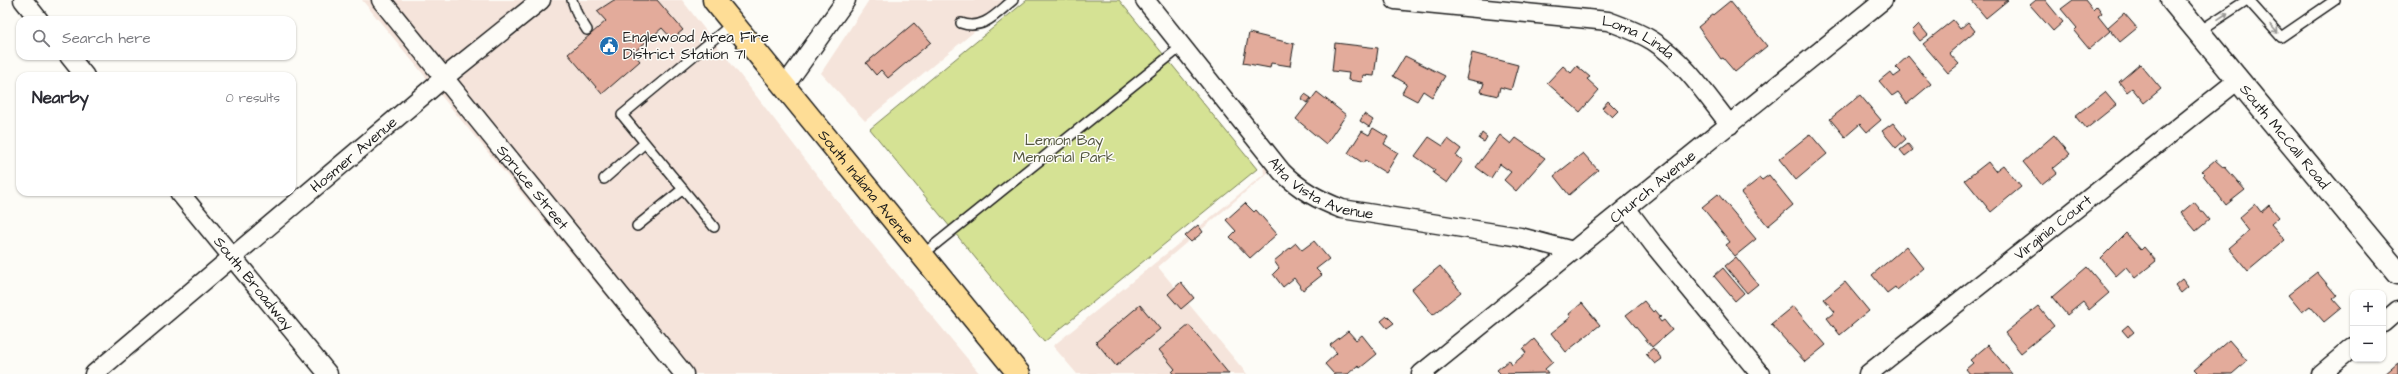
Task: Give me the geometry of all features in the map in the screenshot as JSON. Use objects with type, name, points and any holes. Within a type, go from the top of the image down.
[{"type":"main road","name":"South Indiana Avenue","points":[[714,0],[732,24],[1019,374]]},
{"type":"street","points":[[23,0],[36,16]]},
{"type":"street","name":"Spruce Street","points":[[381,0],[445,77],[684,374]]},
{"type":"street","name":"Hosmer Avenue","points":[[94,374],[233,258],[445,77],[541,0]]},
{"type":"street","points":[[784,87],[846,0]]},
{"type":"street","name":"Alta Vista Avenue","points":[[1145,0],[1282,172],[1304,191],[1322,201],[1342,208],[1520,237],[1573,251]]},
{"type":"street","name":"Loma Linda","points":[[1395,0],[1608,21],[1637,32],[1663,48],[1677,61],[1730,124]]},
{"type":"street","name":"Church Avenue","points":[[1422,374],[1883,0]]},
{"type":"street","name":"South McCall Road","points":[[2172,0],[2398,273]]},
{"type":"street","points":[[72,60],[82,72]]},
{"type":"street","name":"Virginia Court","points":[[1868,374],[2238,80]]},
{"type":"street","name":"South Broadway","points":[[182,196],[328,374]]},
{"type":"street","points":[[1626,208],[1654,245],[1760,374]]},
{"type":"street","points":[[2386,320],[2398,310]]},
{"type":"street","points":[[2321,374],[2350,350]]},
{"type":"lane","points":[[572,0],[577,14],[588,30]]},
{"type":"lane","points":[[961,23],[969,26],[983,23],[1013,0]]},
{"type":"lane","points":[[2198,32],[2248,0],[2281,37],[2334,0]]},
{"type":"lane","points":[[714,227],[622,115],[732,24]]},
{"type":"lane","points":[[922,255],[1182,46]]},
{"type":"lane","points":[[604,179],[645,143]]},
{"type":"lane","points":[[637,226],[682,189]]},
{"type":"shaded area","points":[[362,0],[682,0],[845,211],[980,374],[671,374]]},
{"type":"shaded area","points":[[869,0],[1013,0],[865,121],[821,73]]},
{"type":"shaded area","points":[[1214,103],[1271,170],[1158,267],[1247,374],[1077,374],[1053,346],[1264,174],[1263,163]]},
{"type":"green space","name":"Lemon Bay Memorial Park","points":[[1027,0],[1119,0],[1257,169],[1044,342],[870,129]]},
{"type":"building","name":"Englewood Area Fire District Station 71","points":[[614,0],[657,0],[683,30],[672,39],[662,28],[633,53],[640,61],[602,94],[568,54],[606,21],[597,11]]},
{"type":"building","points":[[1971,0],[2008,0],[1986,18]]},
{"type":"building","points":[[2036,0],[2045,0],[2063,22],[2053,31],[2030,5]]},
{"type":"building","points":[[2073,0],[2085,0],[2093,10],[2097,6],[2102,13],[2098,16],[2110,31],[2089,49],[2074,31],[2077,28],[2061,9]]},
{"type":"building","points":[[1730,1],[1767,46],[1735,72],[1723,58],[1721,59],[1698,27]]},
{"type":"building","points":[[2124,13],[2137,28],[2120,42],[2108,27]]},
{"type":"building","points":[[1953,20],[1960,29],[1968,22],[1975,31],[1949,53],[1959,64],[1948,73],[1923,44]]},
{"type":"building","points":[[914,23],[931,42],[888,78],[881,70],[876,75],[866,63]]},
{"type":"building","points":[[1919,24],[1928,35],[1920,41],[1912,31]]},
{"type":"building","points":[[1249,33],[1294,44],[1290,66],[1271,63],[1270,68],[1243,63]]},
{"type":"building","points":[[1335,43],[1378,48],[1374,76],[1363,75],[1362,82],[1348,80],[1349,73],[1332,71]]},
{"type":"building","points":[[1472,53],[1518,65],[1511,90],[1500,87],[1498,96],[1481,92],[1484,83],[1466,79]]},
{"type":"building","points":[[1405,56],[1445,76],[1432,97],[1423,91],[1417,101],[1402,93],[1407,84],[1393,76]]},
{"type":"building","points":[[1908,56],[1931,84],[1907,104],[1898,92],[1892,96],[1879,81],[1890,72],[1894,77],[1901,72],[1896,67]]},
{"type":"building","points":[[2140,64],[2161,89],[2144,103],[2132,88],[2127,92],[2119,82]]},
{"type":"building","points":[[1563,66],[1571,73],[1577,66],[1590,77],[1587,79],[1599,90],[1580,112],[1547,83]]},
{"type":"building","points":[[1317,92],[1346,115],[1326,144],[1296,119]]},
{"type":"building","points":[[2105,92],[2116,105],[2086,129],[2075,116]]},
{"type":"building","points":[[1305,94],[1311,98],[1307,103],[1301,99]]},
{"type":"building","points":[[1860,95],[1881,120],[1867,132],[1860,124],[1845,137],[1830,119]]},
{"type":"building","points":[[1608,101],[1618,111],[1612,117],[1602,108]]},
{"type":"building","points":[[1364,114],[1373,120],[1369,127],[1360,121]]},
{"type":"building","points":[[1893,123],[1906,139],[1896,148],[1882,131]]},
{"type":"building","points":[[1373,128],[1388,137],[1384,144],[1398,153],[1386,173],[1365,160],[1363,163],[1348,153],[1362,131],[1369,135]]},
{"type":"building","points":[[1482,133],[1487,137],[1484,142],[1479,139]]},
{"type":"building","points":[[1810,134],[1827,154],[1796,180],[1779,159]]},
{"type":"building","points":[[1500,135],[1511,144],[1516,138],[1545,158],[1516,191],[1504,180],[1511,172],[1500,164],[1491,178],[1476,167]]},
{"type":"building","points":[[2054,135],[2070,154],[2053,168],[2057,173],[2042,185],[2023,162]]},
{"type":"building","points":[[1429,137],[1443,146],[1448,139],[1461,149],[1456,156],[1463,160],[1447,183],[1433,173],[1435,170],[1415,156]]},
{"type":"building","points":[[1908,144],[1913,150],[1905,156],[1900,150]]},
{"type":"building","points":[[1583,153],[1598,170],[1569,195],[1554,176]]},
{"type":"building","points":[[2215,160],[2224,168],[2225,167],[2245,190],[2226,205],[2203,175],[2205,174],[2202,171]]},
{"type":"building","points":[[1988,162],[1995,171],[2003,165],[2021,187],[1991,212],[1965,180]]},
{"type":"building","points":[[1769,175],[1793,205],[1768,226],[1741,193],[1760,178],[1762,180]]},
{"type":"building","points":[[1718,194],[1756,239],[1735,256],[1726,245],[1730,242],[1702,207]]},
{"type":"building","points":[[2194,202],[2209,220],[2196,231],[2181,213]]},
{"type":"building","points":[[1245,203],[1254,212],[1256,210],[1277,234],[1250,258],[1230,237],[1236,231],[1226,220]]},
{"type":"building","points":[[2255,204],[2261,212],[2269,205],[2279,217],[2271,224],[2285,240],[2248,271],[2229,248],[2249,231],[2239,218]]},
{"type":"building","points":[[1198,225],[1203,232],[1191,242],[1185,236]]},
{"type":"building","points":[[2126,233],[2141,250],[2144,247],[2156,261],[2135,278],[2126,267],[2116,276],[2101,258]]},
{"type":"building","points":[[1314,241],[1329,259],[1316,269],[1322,275],[1303,290],[1294,278],[1283,287],[1273,274],[1279,268],[1274,261],[1296,243],[1302,250]]},
{"type":"building","points":[[1906,246],[1924,268],[1897,290],[1895,287],[1887,293],[1872,275]]},
{"type":"building","points":[[1736,257],[1758,284],[1747,293],[1725,266]]},
{"type":"building","points":[[1440,266],[1461,292],[1433,315],[1412,289]]},
{"type":"building","points":[[2087,267],[2109,293],[2089,310],[2083,302],[2067,315],[2052,297]]},
{"type":"building","points":[[1723,268],[1744,293],[1735,301],[1714,276]]},
{"type":"building","points":[[2317,272],[2337,296],[2333,299],[2341,308],[2324,322],[2310,306],[2302,312],[2288,295]]},
{"type":"building","points":[[2182,279],[2188,287],[2181,293],[2175,285]]},
{"type":"building","points":[[1181,282],[1194,298],[1181,309],[1168,294]]},
{"type":"building","points":[[1845,282],[1869,311],[1840,335],[1827,318],[1835,312],[1824,299]]},
{"type":"building","points":[[1644,301],[1653,312],[1655,310],[1661,317],[1658,318],[1661,322],[1664,320],[1672,330],[1652,347],[1626,315]]},
{"type":"building","points":[[1582,303],[1600,325],[1566,352],[1551,333],[1571,317],[1569,314]]},
{"type":"building","points":[[1140,305],[1160,329],[1116,366],[1096,342]]},
{"type":"building","points":[[1793,306],[1826,345],[1805,362],[1771,324]]},
{"type":"building","points":[[2038,306],[2054,326],[2021,353],[2005,333]]},
{"type":"building","points":[[1387,316],[1394,323],[1387,328],[1381,321]]},
{"type":"building","points":[[1189,325],[1229,374],[1173,374],[1172,372],[1175,369],[1159,350]]},
{"type":"building","points":[[2128,325],[2134,332],[2128,337],[2122,330]]},
{"type":"building","points":[[1348,331],[1356,340],[1362,335],[1377,354],[1360,368],[1358,365],[1348,374],[1334,374],[1325,364],[1337,353],[1330,345]]},
{"type":"building","points":[[1534,339],[1553,362],[1545,369],[1548,373],[1501,374],[1497,370],[1509,360],[1512,365],[1526,353],[1523,349]]},
{"type":"building","points":[[2229,340],[2247,361],[2232,374],[2198,374],[2194,370]]},
{"type":"building","points":[[1988,345],[2012,374],[1970,374],[1966,369],[1973,363],[1970,360]]},
{"type":"building","points":[[1653,348],[1662,359],[1655,364],[1646,354]]},
{"type":"building","points":[[2398,363],[2398,374],[2385,374]]},
{"type":"place","name":"Englewood Area Fire District Station 71","points":[[609,46]]}]
